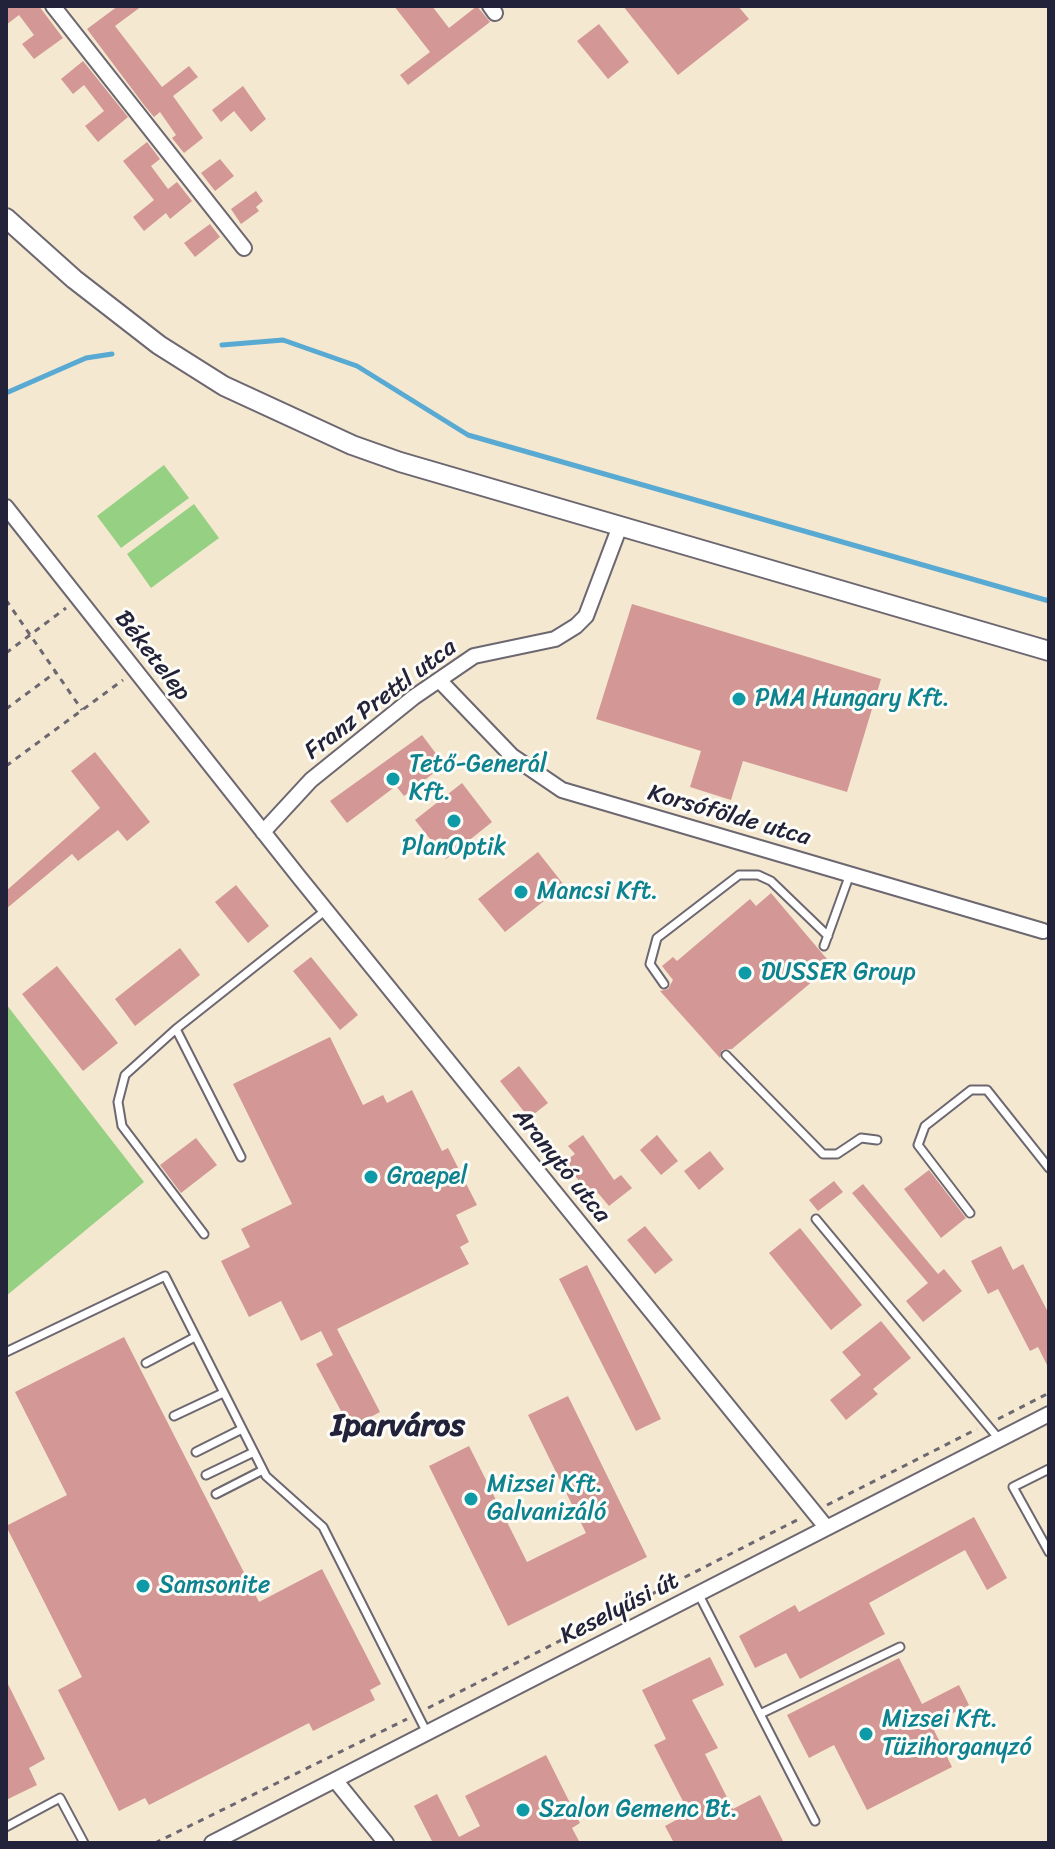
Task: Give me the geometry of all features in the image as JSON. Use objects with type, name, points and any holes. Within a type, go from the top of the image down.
[{"type":"main road","points":[[6,218],[117,315],[189,364],[268,408],[400,462],[1049,651]]},
{"type":"street","points":[[53,6],[244,248]]},
{"type":"street","name":"Béketelep","points":[[6,507],[263,832]]},
{"type":"street","name":"Franz Prettl utca","points":[[263,832],[311,780],[474,656],[555,639],[576,626],[586,616],[620,526]]},
{"type":"street","name":"Korsófölde utca","points":[[439,680],[512,756],[562,790],[1043,931]]},
{"type":"street","name":"Aranytó utca","points":[[263,832],[826,1527]]},
{"type":"street","name":"Keselyűsi út","points":[[212,1843],[1049,1414]]},
{"type":"street","points":[[335,1780],[381,1841]]},
{"type":"lane","points":[[824,946],[850,874]]},
{"type":"lane","points":[[664,984],[650,964],[657,938],[739,875],[758,875],[771,881],[828,936]]},
{"type":"lane","points":[[204,1234],[128,1139],[118,1102],[125,1075],[176,1029],[326,910]]},
{"type":"lane","points":[[176,1029],[241,1157]]},
{"type":"lane","points":[[726,1055],[818,1151],[833,1155],[861,1138],[877,1140]]},
{"type":"lane","points":[[970,1213],[918,1145],[925,1126],[971,1090],[987,1090],[1049,1168]]},
{"type":"lane","points":[[816,1219],[999,1439]]},
{"type":"lane","points":[[6,1352],[165,1276],[263,1470],[323,1527],[427,1733]]},
{"type":"lane","points":[[146,1363],[195,1337]]},
{"type":"lane","points":[[174,1416],[223,1393]]},
{"type":"lane","points":[[196,1452],[242,1429]]},
{"type":"lane","points":[[206,1475],[254,1452]]},
{"type":"lane","points":[[1049,1469],[1013,1487],[1049,1552]]},
{"type":"lane","points":[[216,1494],[263,1470]]},
{"type":"lane","points":[[698,1593],[815,1821]]},
{"type":"lane","points":[[760,1714],[900,1647]]},
{"type":"lane","points":[[6,1827],[60,1798],[84,1843]]},
{"type":"path","points":[[6,653],[78,599]]},
{"type":"path","points":[[6,602],[82,710]]},
{"type":"path","points":[[6,766],[135,671]]},
{"type":"path","points":[[6,709],[56,672]]},
{"type":"path","points":[[155,1843],[418,1714],[1049,1393]]},
{"type":"green space","points":[[164,465],[189,498],[121,548],[97,516]]},
{"type":"green space","points":[[194,504],[219,538],[151,588],[127,554]]},
{"type":"green space","points":[[6,1004],[144,1182],[6,1296]]},
{"type":"building","points":[[6,6],[39,6],[63,38],[34,59],[22,44],[34,35],[19,15],[6,25]]},
{"type":"building","points":[[118,6],[142,6],[115,26],[162,87],[189,66],[198,77],[173,96],[203,138],[184,153],[172,138],[176,135],[160,112],[154,117],[87,29]]},
{"type":"building","points":[[394,6],[432,6],[449,28],[477,6],[490,22],[408,85],[400,75],[430,52]]},
{"type":"building","points":[[623,6],[738,6],[749,19],[678,75]]},
{"type":"building","points":[[599,24],[629,62],[608,79],[577,41]]},
{"type":"building","points":[[83,61],[128,117],[98,142],[85,126],[104,111],[84,85],[73,94],[61,79]]},
{"type":"building","points":[[243,86],[266,119],[251,132],[234,111],[221,122],[212,110]]},
{"type":"building","points":[[147,142],[160,159],[151,166],[168,189],[177,182],[192,201],[170,219],[166,213],[144,231],[133,217],[154,200],[123,161]]},
{"type":"building","points":[[220,159],[234,176],[215,191],[201,173]]},
{"type":"building","points":[[256,191],[263,201],[256,207],[259,211],[241,224],[231,209]]},
{"type":"building","points":[[210,224],[220,237],[195,257],[184,243]]},
{"type":"building","name":"PMA Hungary Kft.","points":[[632,604],[881,679],[847,792],[743,761],[731,800],[690,787],[701,751],[596,719]]},
{"type":"building","name":"Tető-Generál Kft.","points":[[422,735],[440,759],[430,765],[435,772],[404,796],[396,786],[347,823],[330,801]]},
{"type":"building","points":[[95,752],[150,822],[127,841],[118,830],[78,861],[72,854],[6,909],[6,891],[100,808],[71,771]]},
{"type":"building","name":"PlanOptik","points":[[462,783],[492,822],[446,859],[415,820]]},
{"type":"building","name":"Mancsi Kft.","points":[[538,852],[564,885],[505,932],[478,899]]},
{"type":"building","points":[[236,885],[269,926],[248,943],[215,902]]},
{"type":"building","name":"DUSSER Group","points":[[771,893],[832,965],[732,1049],[722,1050],[720,1058],[660,991],[668,989],[673,980],[662,966],[673,957],[677,961],[750,899],[756,906]]},
{"type":"building","points":[[180,948],[200,975],[135,1026],[115,999]]},
{"type":"building","points":[[311,957],[358,1015],[340,1030],[293,971]]},
{"type":"building","points":[[57,966],[118,1043],[83,1071],[22,994]]},
{"type":"building","name":"Graepel","points":[[330,1037],[363,1105],[383,1095],[387,1103],[412,1090],[442,1151],[448,1148],[477,1205],[456,1215],[469,1242],[460,1247],[469,1264],[337,1329],[380,1412],[350,1428],[316,1364],[333,1355],[321,1331],[301,1341],[281,1301],[249,1317],[221,1261],[250,1247],[241,1229],[292,1204],[233,1084]]},
{"type":"building","points":[[519,1066],[548,1103],[529,1118],[500,1081]]},
{"type":"building","points":[[583,1135],[614,1180],[621,1175],[632,1188],[609,1206],[598,1193],[592,1197],[564,1162],[575,1154],[568,1146]]},
{"type":"building","points":[[657,1135],[678,1161],[661,1175],[640,1150]]},
{"type":"building","points":[[196,1138],[217,1165],[181,1193],[160,1165]]},
{"type":"building","points":[[710,1151],[724,1169],[699,1190],[684,1171]]},
{"type":"building","points":[[929,1170],[966,1218],[941,1238],[904,1189]]},
{"type":"building","points":[[834,1181],[843,1192],[818,1211],[809,1200]]},
{"type":"building","points":[[863,1184],[938,1274],[944,1269],[962,1291],[923,1322],[906,1301],[928,1283],[852,1193]]},
{"type":"building","points":[[645,1226],[673,1260],[655,1274],[627,1240]]},
{"type":"building","points":[[800,1228],[862,1305],[831,1330],[769,1253]]},
{"type":"building","points":[[1001,1246],[1013,1270],[1023,1264],[1049,1314],[1049,1369],[1038,1347],[1030,1351],[998,1289],[988,1294],[971,1261]]},
{"type":"building","points":[[587,1265],[661,1419],[636,1431],[559,1279]]},
{"type":"building","points":[[881,1321],[911,1358],[873,1389],[878,1394],[846,1420],[830,1400],[861,1375],[842,1352]]},
{"type":"building","name":"Samsonite","points":[[124,1337],[259,1602],[322,1569],[381,1684],[370,1690],[375,1700],[313,1731],[309,1723],[149,1805],[145,1798],[119,1811],[58,1690],[82,1677],[6,1526],[67,1495],[15,1392]]},
{"type":"building","name":"Mizsei Kft. Galvanizáló","points":[[568,1396],[647,1557],[508,1626],[429,1466],[469,1446],[527,1562],[586,1533],[528,1415]]},
{"type":"building","points":[[974,1517],[1007,1578],[987,1590],[965,1550],[869,1603],[885,1634],[800,1679],[786,1653],[755,1668],[739,1636],[795,1605],[799,1612]]},
{"type":"building","points":[[710,1657],[724,1685],[692,1700],[718,1748],[705,1754],[733,1809],[760,1795],[784,1843],[674,1843],[665,1826],[689,1813],[654,1745],[666,1739],[642,1690]]},
{"type":"building","name":"Mizsei Kft. Tüzihorganyzó","points":[[899,1658],[922,1704],[959,1685],[969,1705],[931,1724],[952,1767],[867,1810],[834,1745],[809,1758],[787,1715]]},
{"type":"building","points":[[6,1680],[45,1759],[29,1768],[37,1785],[6,1800]]},
{"type":"building","name":"Szalon Gemenc Bt.","points":[[546,1755],[580,1823],[572,1828],[580,1843],[433,1843],[414,1806],[437,1794],[459,1837],[480,1826],[465,1796]]},
{"type":"waterway","points":[[222,345],[283,340],[357,366],[468,435],[1049,601]]},
{"type":"waterway","points":[[6,393],[86,358],[112,354]]},
{"type":"place","name":"PMA Hungary Kft.","points":[[739,699]]},
{"type":"place","name":"Tető-Generál Kft.","points":[[393,779]]},
{"type":"place","name":"PlanOptik","points":[[454,821]]},
{"type":"place","name":"Mancsi Kft.","points":[[521,892]]},
{"type":"place","name":"DUSSER Group","points":[[745,973]]},
{"type":"place","name":"Graepel","points":[[371,1177]]},
{"type":"place","name":"Mizsei Kft. Galvanizáló","points":[[471,1499]]},
{"type":"place","name":"Samsonite","points":[[143,1586]]},
{"type":"place","name":"Mizsei Kft. Tüzihorganyzó","points":[[866,1734]]},
{"type":"place","name":"Szalon Gemenc Bt.","points":[[523,1810]]},
{"type":"district","name":"Iparváros","points":[[398,1427]]}]
